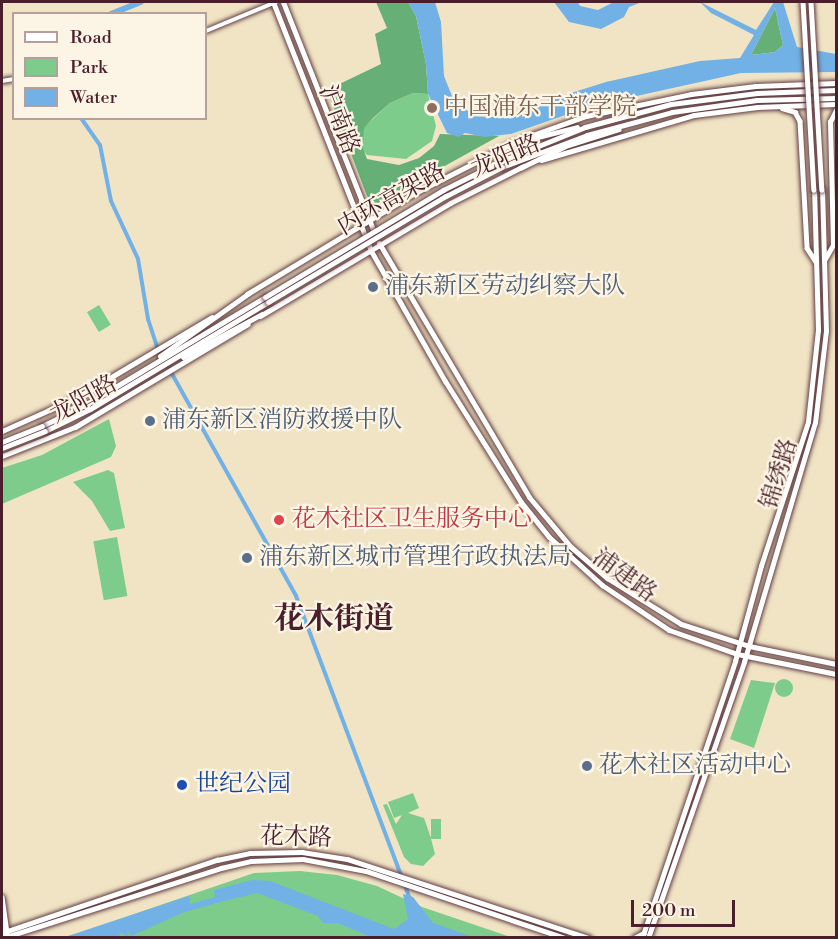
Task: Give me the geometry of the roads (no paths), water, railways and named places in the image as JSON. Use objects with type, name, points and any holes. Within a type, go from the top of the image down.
[{"type":"main road","name":"沪南路","points":[[274,2],[371,250]]},
{"type":"main road","name":"沪南路","points":[[283,2],[380,244]]},
{"type":"main road","name":"锦绣路","points":[[646,936],[737,654],[808,422],[818,330],[814,190],[803,2]]},
{"type":"main road","name":"锦绣路","points":[[646,936],[749,646],[815,423],[826,331],[822,190],[811,2]]},
{"type":"main road","name":"龙阳路","points":[[2,456],[75,428],[165,375],[172,356],[249,293],[369,220],[510,144],[586,116],[691,94],[756,86],[837,84]]},
{"type":"main road","name":"内环高架路","points":[[2,442],[43,429],[172,356],[443,190],[500,165],[611,120],[719,97],[837,90]]},
{"type":"main road","name":"内环高架路","points":[[500,165],[587,135],[672,112],[757,100],[837,98]]},
{"type":"main road","name":"龙阳路","points":[[2,431],[64,404],[152,353],[172,356],[262,314],[463,195],[520,168],[630,132],[694,115],[748,108],[837,104]]},
{"type":"main road","points":[[748,108],[787,109],[799,118],[807,248],[816,262]]},
{"type":"main road","points":[[824,262],[833,245],[830,122],[837,110]]},
{"type":"main road","points":[[520,168],[575,143],[672,112]]},
{"type":"main road","points":[[510,144],[611,120]]},
{"type":"main road","name":"浦建路","points":[[380,244],[473,407],[529,497],[555,531],[608,578],[681,624],[740,644],[837,664]]},
{"type":"main road","name":"浦建路","points":[[371,250],[451,391],[521,502],[549,537],[602,585],[669,630],[737,654],[837,674]]},
{"type":"main road","name":"内环高架路","points":[[2,448],[149,374],[158,364]]},
{"type":"main road","name":"花木路","points":[[4,935],[217,860],[250,853],[325,855],[392,874],[589,938]]},
{"type":"main road","name":"花木路","points":[[4,935],[251,861],[324,861],[394,880],[564,938]]},
{"type":"main road","points":[[2,897],[4,935]]},
{"type":"main road","points":[[2,922],[4,935]]},
{"type":"main road","points":[[634,938],[646,936]]},
{"type":"street","points":[[207,31],[274,2]]},
{"type":"water","points":[[408,2],[435,2],[441,22],[444,76],[454,101],[475,116],[509,118],[552,99],[606,82],[700,61],[740,58],[754,35],[711,13],[700,2],[756,30],[774,2],[783,2],[797,47],[836,54],[836,72],[741,73],[591,106],[511,134],[485,137],[465,133],[459,137],[447,133],[428,94],[426,64],[416,16]],"holes":[[[775,8],[783,45],[775,52],[751,55]]]},
{"type":"water","points":[[554,2],[578,2],[580,6],[598,10],[614,2],[642,2],[629,7],[624,17],[601,29],[569,22]]},
{"type":"water","points":[[252,880],[270,881],[394,929],[408,919],[403,894],[413,897],[433,923],[473,937],[371,937],[337,923],[323,923],[318,916],[257,893],[216,903],[214,890]]},
{"type":"water","points":[[189,896],[191,909],[131,936],[127,930],[128,937],[121,932],[118,937],[65,937]]},
{"type":"waterway","points":[[116,12],[141,2]]},
{"type":"waterway","points":[[82,120],[100,145],[111,201],[138,259],[148,319],[158,350]]},
{"type":"waterway","points":[[162,356],[296,596],[410,899]]},
{"type":"waterway","points":[[184,909],[223,898]]},
{"type":"place","name":"中国浦东干部学院","points":[[432,108]]},
{"type":"place","name":"浦东新区劳动纠察大队","points":[[373,287]]},
{"type":"place","name":"浦东新区消防救援中队","points":[[150,421]]},
{"type":"place","name":"花木社区卫生服务中心","points":[[279,520]]},
{"type":"place","name":"浦东新区城市管理行政执法局","points":[[247,558]]},
{"type":"place","name":"花木社区活动中心","points":[[587,766]]},
{"type":"place","name":"世纪公园","points":[[182,785]]},
{"type":"district","name":"花木街道","points":[[334,619]]}]
